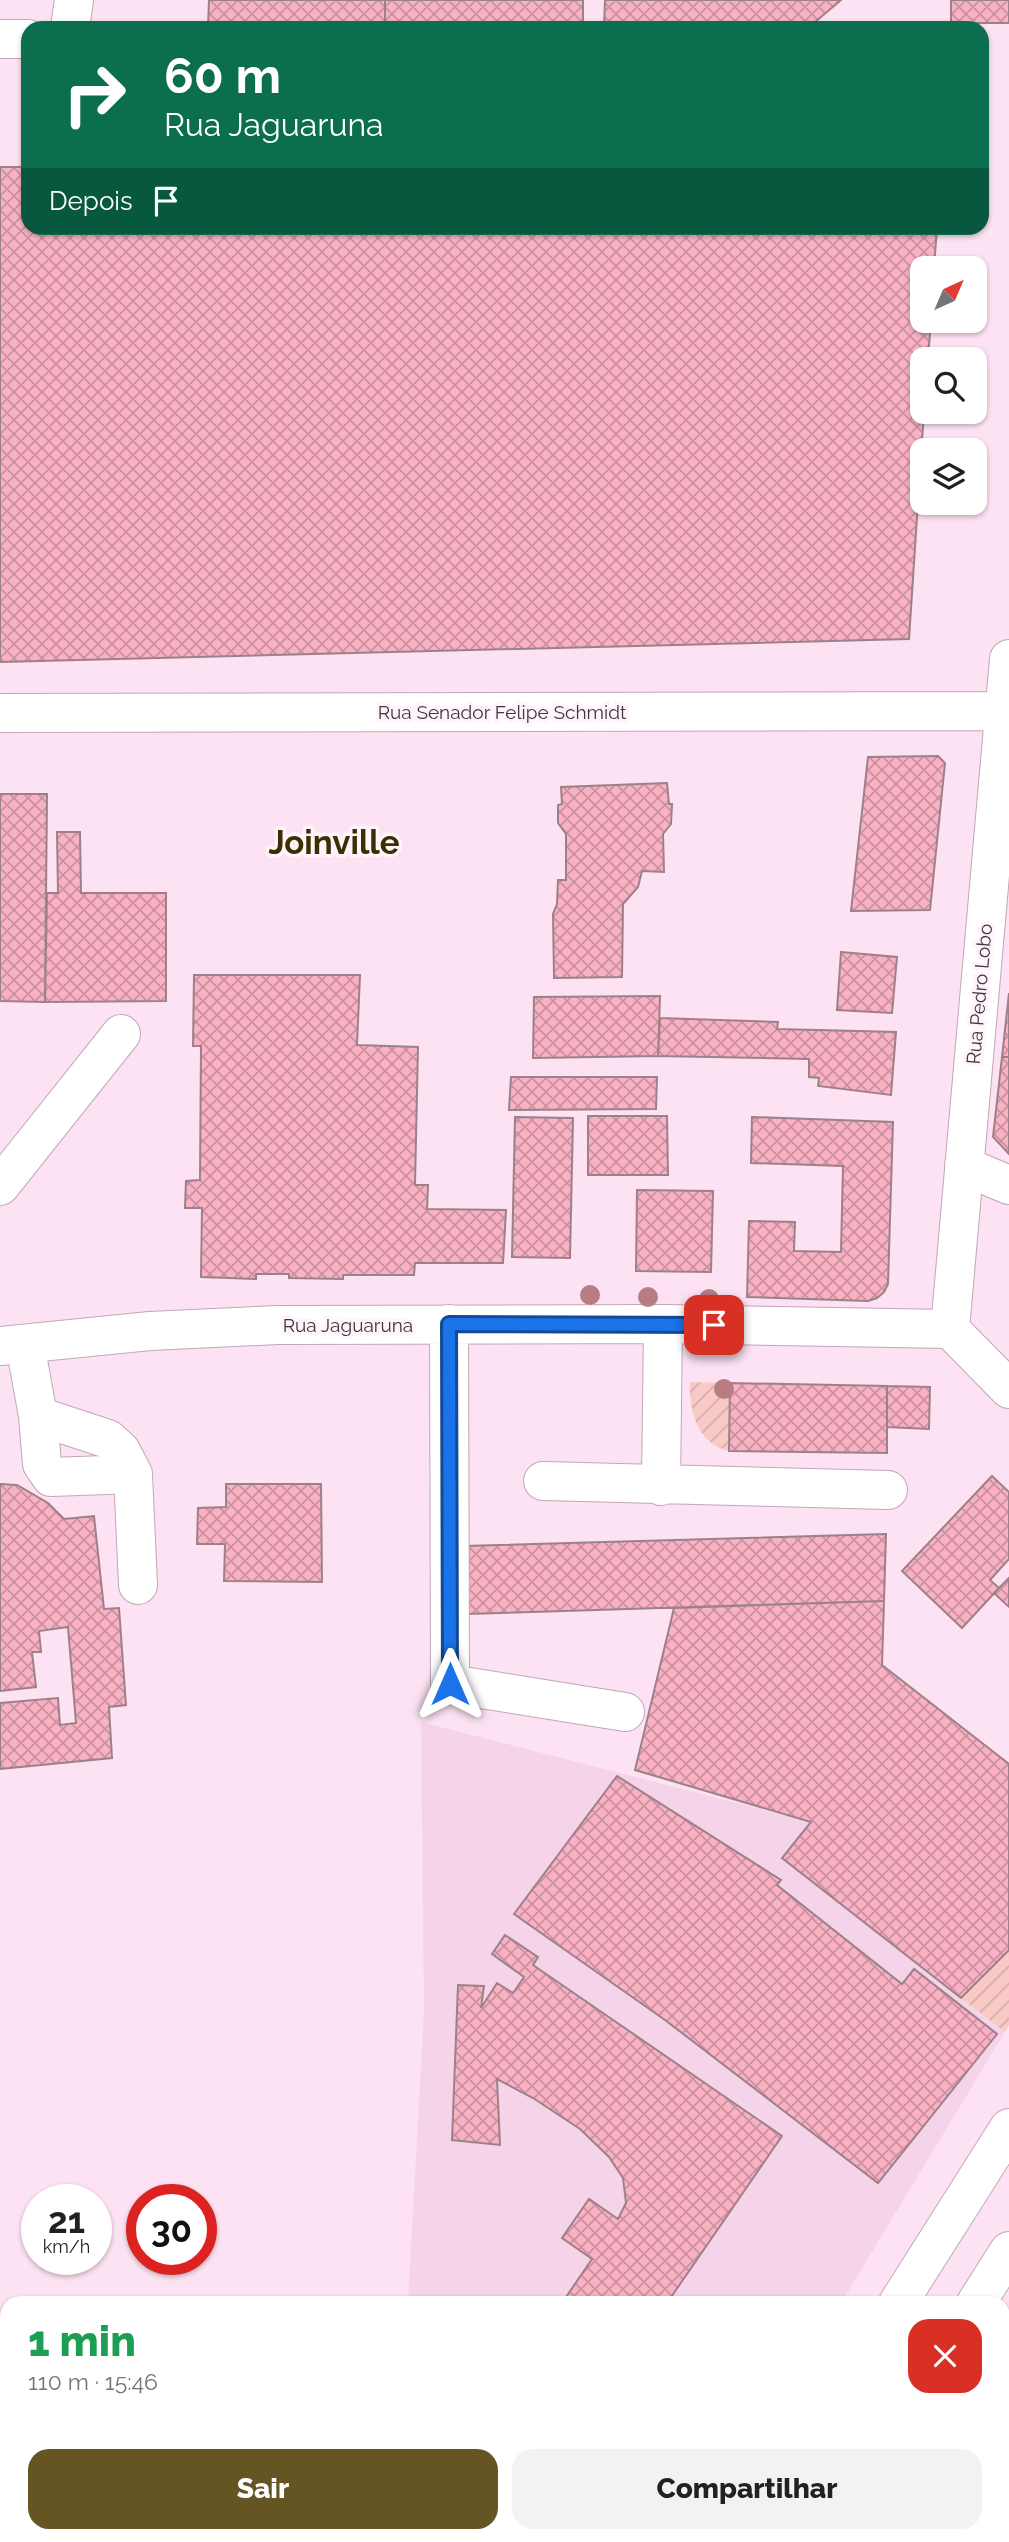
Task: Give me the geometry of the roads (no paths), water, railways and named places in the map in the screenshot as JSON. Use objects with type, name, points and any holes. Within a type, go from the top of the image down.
[{"type":"main road","points":[[72,21],[74,0]]},
{"type":"main road","points":[[0,39],[21,39]]},
{"type":"main road","name":"Rua Pedro Lobo","points":[[950,1329],[1009,659]]},
{"type":"main road","name":"Rua Senador Felipe Schmidt","points":[[0,713],[1006,714]]},
{"type":"main road","points":[[0,1186],[121,1034]]},
{"type":"main road","points":[[964,1166],[1009,1185]]},
{"type":"main road","points":[[449,1324],[450,1684],[625,1712]]},
{"type":"main road","points":[[661,1486],[663,1324]]},
{"type":"main road","name":"Rua Jaguaruna","points":[[13,1345],[150,1331],[227,1327],[663,1324],[950,1329]]},
{"type":"main road","points":[[950,1329],[1009,1389]]},
{"type":"main road","points":[[13,1345],[38,1416],[42,1464],[51,1477],[133,1474]]},
{"type":"main road","points":[[38,1416],[108,1439],[121,1451],[133,1474],[138,1585]]},
{"type":"main road","points":[[543,1482],[888,1490]]},
{"type":"main road","points":[[902,2296],[1009,2128]]},
{"type":"main road","points":[[980,2296],[1009,2250]]},
{"type":"district","name":"Joinville","points":[[334,842]]}]
